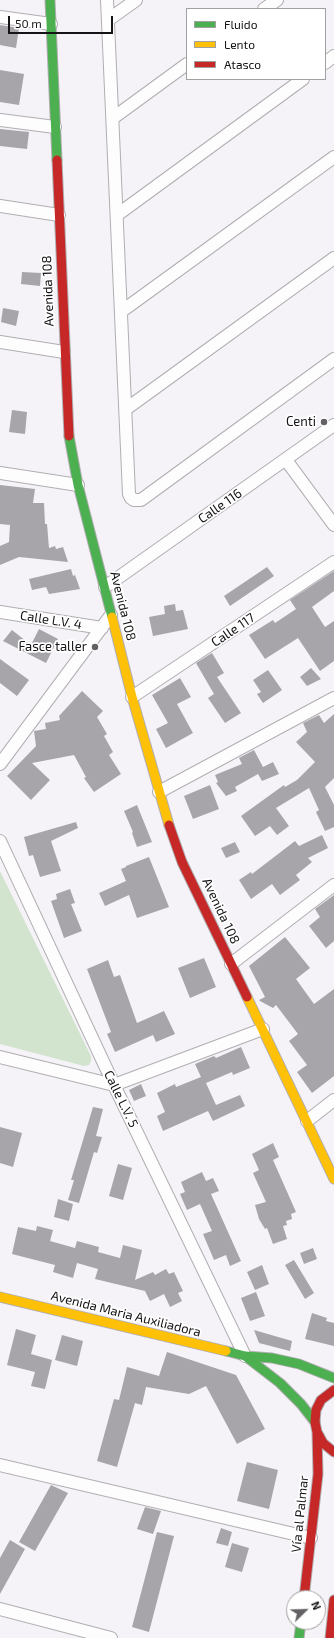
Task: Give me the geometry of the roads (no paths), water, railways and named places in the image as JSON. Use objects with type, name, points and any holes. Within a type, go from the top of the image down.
[{"type":"street","name":"Avenida 108","points":[[50,0],[68,427],[78,485],[132,697],[159,792],[182,862],[334,1179]]},
{"type":"street","points":[[107,0],[131,498],[137,501],[141,500],[334,358]]},
{"type":"street","points":[[108,20],[136,0]]},
{"type":"street","points":[[265,8],[276,0]]},
{"type":"street","points":[[0,17],[51,24]]},
{"type":"street","points":[[326,62],[334,56]]},
{"type":"street","points":[[113,118],[186,65]]},
{"type":"street","points":[[118,216],[302,80]]},
{"type":"street","points":[[0,120],[55,127]]},
{"type":"street","points":[[122,311],[334,157]]},
{"type":"street","points":[[0,206],[59,215]]},
{"type":"street","points":[[126,409],[334,258]]},
{"type":"street","points":[[0,342],[64,352]]},
{"type":"street","name":"Calle 116","points":[[105,587],[334,425]]},
{"type":"street","points":[[286,460],[334,526]]},
{"type":"street","points":[[0,473],[78,485]]},
{"type":"street","name":"Calle 117","points":[[132,697],[334,562]]},
{"type":"street","name":"Calle L.V. 4","points":[[0,612],[102,628]]},
{"type":"street","points":[[0,764],[111,615]]},
{"type":"street","points":[[159,792],[334,698]]},
{"type":"street","name":"Calle L.V. 5","points":[[0,841],[114,1084],[245,1356]]},
{"type":"street","points":[[231,964],[334,885]]},
{"type":"street","points":[[0,1057],[114,1084],[263,1029]]},
{"type":"street","points":[[307,1121],[334,1100]]},
{"type":"street","name":"Avenida Maria Auxiliadora","points":[[0,1297],[245,1356],[272,1358],[299,1364],[334,1378]]},
{"type":"street","name":"Avenida Maria Auxiliadora","points":[[245,1356],[280,1383],[301,1404],[315,1422]]},
{"type":"street","points":[[315,1422],[316,1410],[321,1400],[334,1390]]},
{"type":"street","name":"Vía al Palmar","points":[[305,1590],[318,1474],[317,1432],[315,1422]]},
{"type":"street","points":[[317,1432],[323,1443],[334,1452]]},
{"type":"street","points":[[0,1465],[311,1538]]},
{"type":"street","points":[[330,1638],[334,1600]]},
{"type":"street","points":[[0,1610],[111,1638]]},
{"type":"place","name":"Centi","points":[[324,422]]},
{"type":"place","name":"Fasce taller","points":[[95,647]]}]
